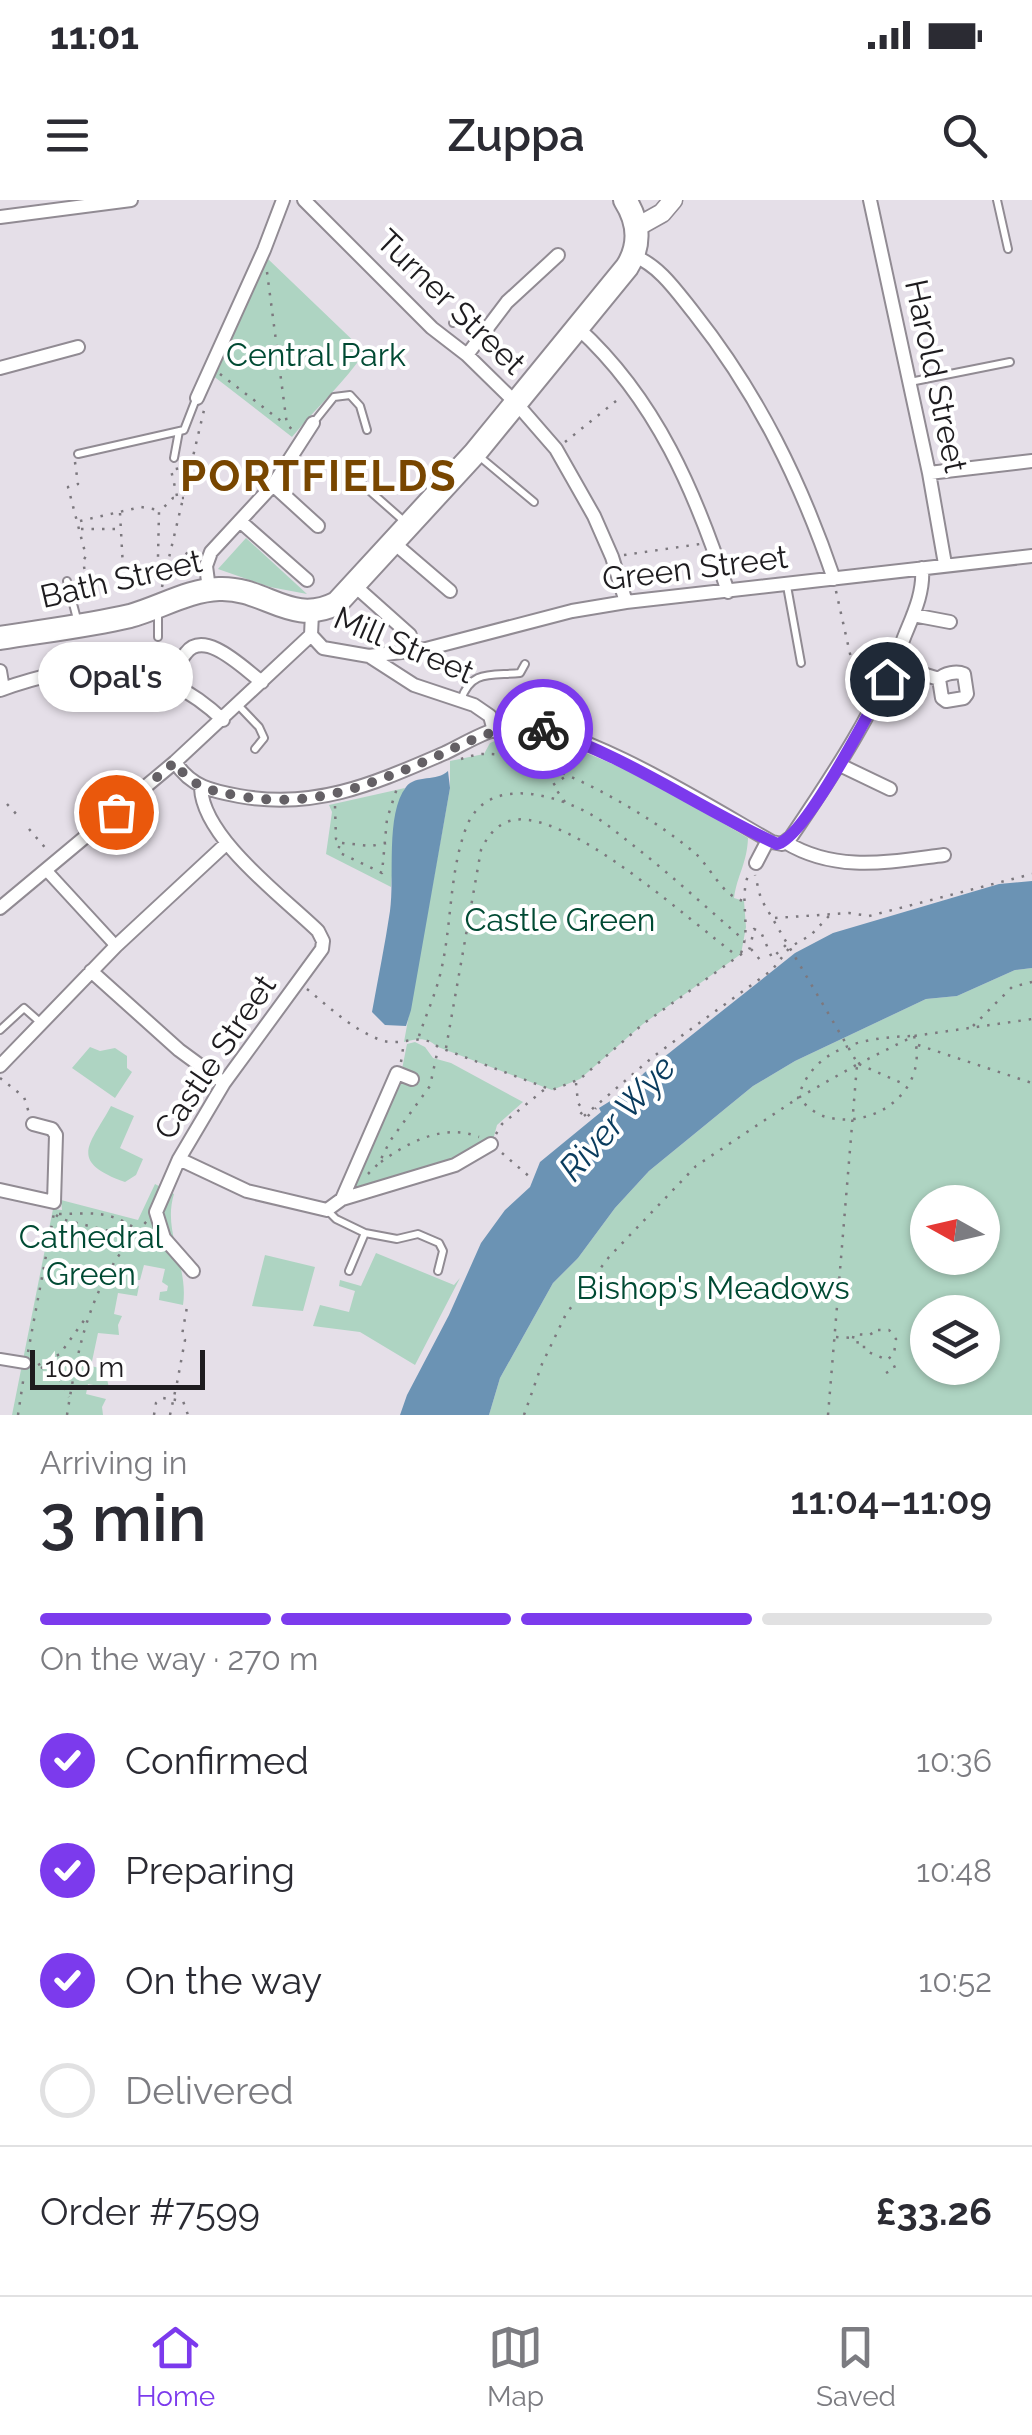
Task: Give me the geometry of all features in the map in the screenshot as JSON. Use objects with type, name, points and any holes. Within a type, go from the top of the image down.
[{"type":"highway","points":[[312,624],[355,586],[475,452],[634,256],[636,227],[625,200]]},
{"type":"highway","name":"Bath Street","points":[[0,638],[79,626],[157,608],[209,590],[245,592],[291,610],[312,624]]},
{"type":"main road","points":[[636,227],[662,213],[673,200]]},
{"type":"street","points":[[0,217],[131,200]]},
{"type":"street","points":[[197,398],[283,200]]},
{"type":"street","name":"Turner Street","points":[[304,200],[432,328],[467,355],[516,403],[556,449],[594,516],[626,602]]},
{"type":"street","name":"Harold Street","points":[[870,200],[945,564]]},
{"type":"street","points":[[467,355],[507,302],[558,255]]},
{"type":"street","points":[[634,256],[649,262],[677,291],[720,346],[761,411],[810,510],[834,579]]},
{"type":"street","points":[[578,328],[609,356],[673,449],[712,542],[728,592]]},
{"type":"street","points":[[0,368],[78,348]]},
{"type":"street","points":[[209,590],[208,557],[272,485],[313,422]]},
{"type":"street","points":[[929,473],[1032,461]]},
{"type":"street","points":[[272,485],[318,526]]},
{"type":"street","points":[[241,522],[307,580]]},
{"type":"street","points":[[402,534],[450,590]]},
{"type":"street","name":"Green Street","points":[[376,654],[471,639],[572,611],[626,602],[1032,556]]},
{"type":"street","points":[[756,864],[768,840],[785,842],[840,765],[893,666],[913,616],[923,580],[922,568]]},
{"type":"street","points":[[355,586],[410,635]]},
{"type":"street","points":[[913,616],[950,622]]},
{"type":"street","points":[[0,908],[223,720],[312,624]]},
{"type":"street","name":"Mill Street","points":[[312,624],[323,648],[376,654],[414,685],[490,716],[494,731],[526,726],[592,746],[768,840]]},
{"type":"street","points":[[173,683],[184,655],[195,645],[203,644],[262,682]]},
{"type":"street","points":[[400,676],[399,662],[407,652]]},
{"type":"street","points":[[893,666],[939,679]]},
{"type":"street","points":[[0,671],[2,690],[81,669],[137,672],[173,683],[201,699],[223,720]]},
{"type":"street","points":[[175,762],[201,788],[258,800],[294,802],[330,796],[494,731]]},
{"type":"street","points":[[840,765],[890,789]]},
{"type":"street","points":[[0,1066],[116,946],[227,843],[204,809],[201,788]]},
{"type":"street","points":[[785,842],[806,854],[847,864],[870,865],[944,854]]},
{"type":"street","name":"Castle Street","points":[[158,1206],[179,1159],[224,1083],[322,948],[318,931],[227,843]]},
{"type":"street","points":[[51,865],[116,946]]},
{"type":"street","points":[[91,971],[179,1050],[224,1083]]},
{"type":"street","points":[[342,1199],[396,1073],[412,1079]]},
{"type":"street","points":[[0,1190],[54,1208],[56,1135],[52,1129],[33,1124]]},
{"type":"street","points":[[179,1159],[247,1191],[327,1210],[342,1199],[455,1165],[491,1144]]},
{"type":"street","points":[[158,1206],[164,1238],[193,1271]]},
{"type":"street","points":[[0,1360],[30,1363]]},
{"type":"lane","points":[[997,200],[1008,249]]},
{"type":"lane","points":[[453,323],[464,310],[488,328]]},
{"type":"lane","points":[[910,382],[1010,362]]},
{"type":"lane","points":[[313,422],[334,397],[350,394],[360,406],[367,430]]},
{"type":"lane","points":[[78,454],[184,430],[197,398]]},
{"type":"lane","points":[[174,458],[178,431]]},
{"type":"lane","points":[[475,452],[534,502]]},
{"type":"lane","points":[[354,477],[402,534]]},
{"type":"lane","points":[[67,581],[79,626]]},
{"type":"lane","points":[[786,585],[801,664]]},
{"type":"lane","points":[[157,608],[158,637]]},
{"type":"lane","points":[[461,701],[474,678],[520,674],[525,664]]},
{"type":"lane","points":[[128,700],[137,672]]},
{"type":"lane","points":[[238,705],[259,726],[264,738],[255,749]]},
{"type":"lane","points":[[0,1030],[24,1008],[42,1024]]},
{"type":"lane","points":[[327,1210],[364,1234],[396,1240],[418,1234],[439,1243],[443,1251],[438,1271]]},
{"type":"lane","points":[[349,1271],[364,1234]]},
{"type":"path","points":[[264,250],[286,424]]},
{"type":"path","points":[[210,366],[302,438]]},
{"type":"path","points":[[556,449],[633,388]]},
{"type":"path","points":[[157,608],[207,408],[197,398]]},
{"type":"path","points":[[78,454],[74,464],[78,484],[68,487],[80,528],[90,594]]},
{"type":"path","points":[[177,498],[171,470],[192,466]]},
{"type":"path","points":[[168,562],[158,556],[157,550],[160,510],[166,503],[184,498]]},
{"type":"path","points":[[78,522],[141,507],[160,510]]},
{"type":"path","points":[[120,512],[124,586]]},
{"type":"path","points":[[80,528],[120,529]]},
{"type":"path","points":[[612,557],[712,542]]},
{"type":"path","points":[[164,580],[187,553],[208,557]]},
{"type":"path","points":[[151,578],[164,580]]},
{"type":"path","points":[[834,579],[853,668],[887,679]]},
{"type":"path","points":[[337,612],[376,654]]},
{"type":"path","points":[[494,731],[504,757]]},
{"type":"path","points":[[450,761],[484,754],[533,762],[566,776],[635,810],[697,855],[734,899],[744,901]]},
{"type":"path","points":[[340,842],[338,852],[382,872],[387,819],[404,769]]},
{"type":"path","points":[[566,776],[553,785],[566,804]]},
{"type":"path","points":[[418,1038],[441,970],[463,839],[472,815],[488,799],[508,792],[566,804],[593,815],[746,942]]},
{"type":"path","points":[[330,796],[337,809],[336,838],[340,842],[371,846],[387,843]]},
{"type":"path","points":[[8,804],[19,817]]},
{"type":"path","points":[[446,1050],[481,850],[490,832],[507,822],[528,820],[588,846],[738,955]]},
{"type":"path","points":[[29,829],[51,865]]},
{"type":"path","points":[[738,955],[746,942],[745,883],[756,864]]},
{"type":"path","points":[[756,864],[756,888],[858,1064],[828,1415]]},
{"type":"path","points":[[773,918],[849,912],[869,916],[1032,874]]},
{"type":"path","points":[[298,982],[352,1027],[380,1040],[429,1039],[438,1048],[545,1088],[560,1088],[576,1081],[643,1024],[750,948],[754,929],[761,932],[772,958],[830,916]]},
{"type":"path","points":[[584,1116],[654,1056],[772,970],[788,946]]},
{"type":"path","points":[[750,948],[761,961]]},
{"type":"path","points":[[972,1027],[1012,987],[1032,982]]},
{"type":"path","points":[[798,1098],[802,1082],[825,1056],[848,1045],[1032,1019]]},
{"type":"path","points":[[798,1098],[821,1116],[854,1120],[889,1109],[909,1087],[918,1056],[914,1036]]},
{"type":"path","points":[[524,1415],[566,1314],[609,1257],[696,1166],[798,1098],[914,1036]]},
{"type":"path","points":[[396,1073],[404,1042]]},
{"type":"path","points":[[917,1044],[1032,1083]]},
{"type":"path","points":[[379,1163],[430,1086],[438,1048]]},
{"type":"path","points":[[858,1064],[909,1087]]},
{"type":"path","points":[[0,1078],[24,1097],[33,1124]]},
{"type":"path","points":[[576,1081],[581,1108],[578,1111],[584,1116]]},
{"type":"path","points":[[491,1144],[502,1124],[545,1088]]},
{"type":"path","points":[[584,1116],[596,1108]]},
{"type":"path","points":[[367,1175],[412,1142],[466,1132],[491,1144],[532,1178]]},
{"type":"path","points":[[30,1363],[60,1354],[86,1316],[105,1276],[158,1206]]},
{"type":"path","points":[[54,1208],[95,1211],[121,1218],[138,1230]]},
{"type":"path","points":[[54,1208],[62,1219],[131,1237]]},
{"type":"path","points":[[18,1415],[54,1208]]},
{"type":"path","points":[[177,1383],[186,1340],[182,1336],[187,1307]]},
{"type":"path","points":[[67,1415],[86,1316]]},
{"type":"path","points":[[886,1373],[895,1368],[891,1358],[896,1339],[889,1330],[854,1334],[852,1342],[864,1343],[864,1350],[891,1358]]},
{"type":"path","points":[[835,1337],[853,1338]]},
{"type":"path","points":[[30,1363],[61,1380],[70,1398]]},
{"type":"path","points":[[170,1415],[175,1392]]},
{"type":"path","points":[[154,1415],[156,1404],[163,1398],[183,1402],[188,1415]]},
{"type":"green space","name":"Central Park","points":[[268,259],[365,352],[292,437],[212,375]]},
{"type":"green space","points":[[246,538],[307,594],[270,587],[218,569]]},
{"type":"green space","name":"Castle Green","points":[[512,734],[540,738],[602,759],[748,838],[734,898],[744,901],[746,927],[741,954],[643,1024],[580,1079],[552,1090],[426,1040],[404,1042],[450,788],[450,761],[484,754],[490,743]]},
{"type":"green space","points":[[405,788],[398,805],[391,887],[326,854],[332,812],[329,805]]},
{"type":"green space","name":"Bishop's Meadows","points":[[1032,968],[1032,1415],[489,1415],[500,1378],[553,1283],[649,1171],[753,1086],[795,1061],[926,999],[957,996],[1015,970]]},
{"type":"green space","points":[[415,1042],[433,1058],[451,1063],[523,1102],[497,1125],[492,1144],[447,1162],[358,1188],[354,1184],[399,1082],[412,1082],[402,1069],[407,1044]]},
{"type":"green space","points":[[90,1047],[100,1051],[115,1048],[127,1056],[127,1068],[132,1072],[115,1098],[72,1068]]},
{"type":"green space","points":[[111,1106],[134,1116],[120,1148],[143,1159],[136,1175],[125,1182],[95,1167],[88,1151]]},
{"type":"green space","name":"Cathedral Green","points":[[155,1184],[174,1194],[171,1222],[182,1277],[183,1305],[159,1300],[160,1292],[167,1291],[168,1286],[162,1282],[165,1269],[144,1265],[140,1280],[134,1284],[139,1286],[137,1296],[118,1293],[114,1314],[122,1316],[119,1335],[98,1333],[91,1366],[112,1371],[107,1379],[109,1388],[88,1384],[86,1394],[106,1399],[103,1415],[12,1415],[53,1209],[62,1210],[61,1200],[138,1220]]},
{"type":"green space","points":[[376,1253],[454,1285],[460,1278],[415,1365],[360,1332],[313,1326],[320,1305],[349,1312],[355,1291],[339,1286],[340,1280],[361,1286]]},
{"type":"green space","points":[[265,1255],[315,1267],[303,1311],[252,1306]]},
{"type":"water","points":[[448,771],[450,788],[411,1010],[406,1026],[385,1025],[372,1012],[390,911],[395,813],[410,783]]},
{"type":"water","name":"River Wye","points":[[1032,881],[1032,968],[1015,970],[957,996],[926,999],[795,1061],[753,1086],[649,1171],[553,1283],[500,1378],[489,1415],[400,1415],[481,1243],[505,1210],[530,1187],[540,1162],[601,1112],[599,1108],[628,1090],[795,953],[833,933],[999,884]]},
{"type":"way so far","points":[[116,812],[175,762],[201,788],[258,800],[294,802],[330,796],[422,763],[505,727],[543,729]]},
{"type":"place","name":"Opal's","points":[[116,812]]},
{"type":"district","name":"PORTFIELDS","points":[[319,476]]},
{"type":"route","points":[[543,729],[639,768],[777,844],[791,837],[840,765],[887,679]]}]
